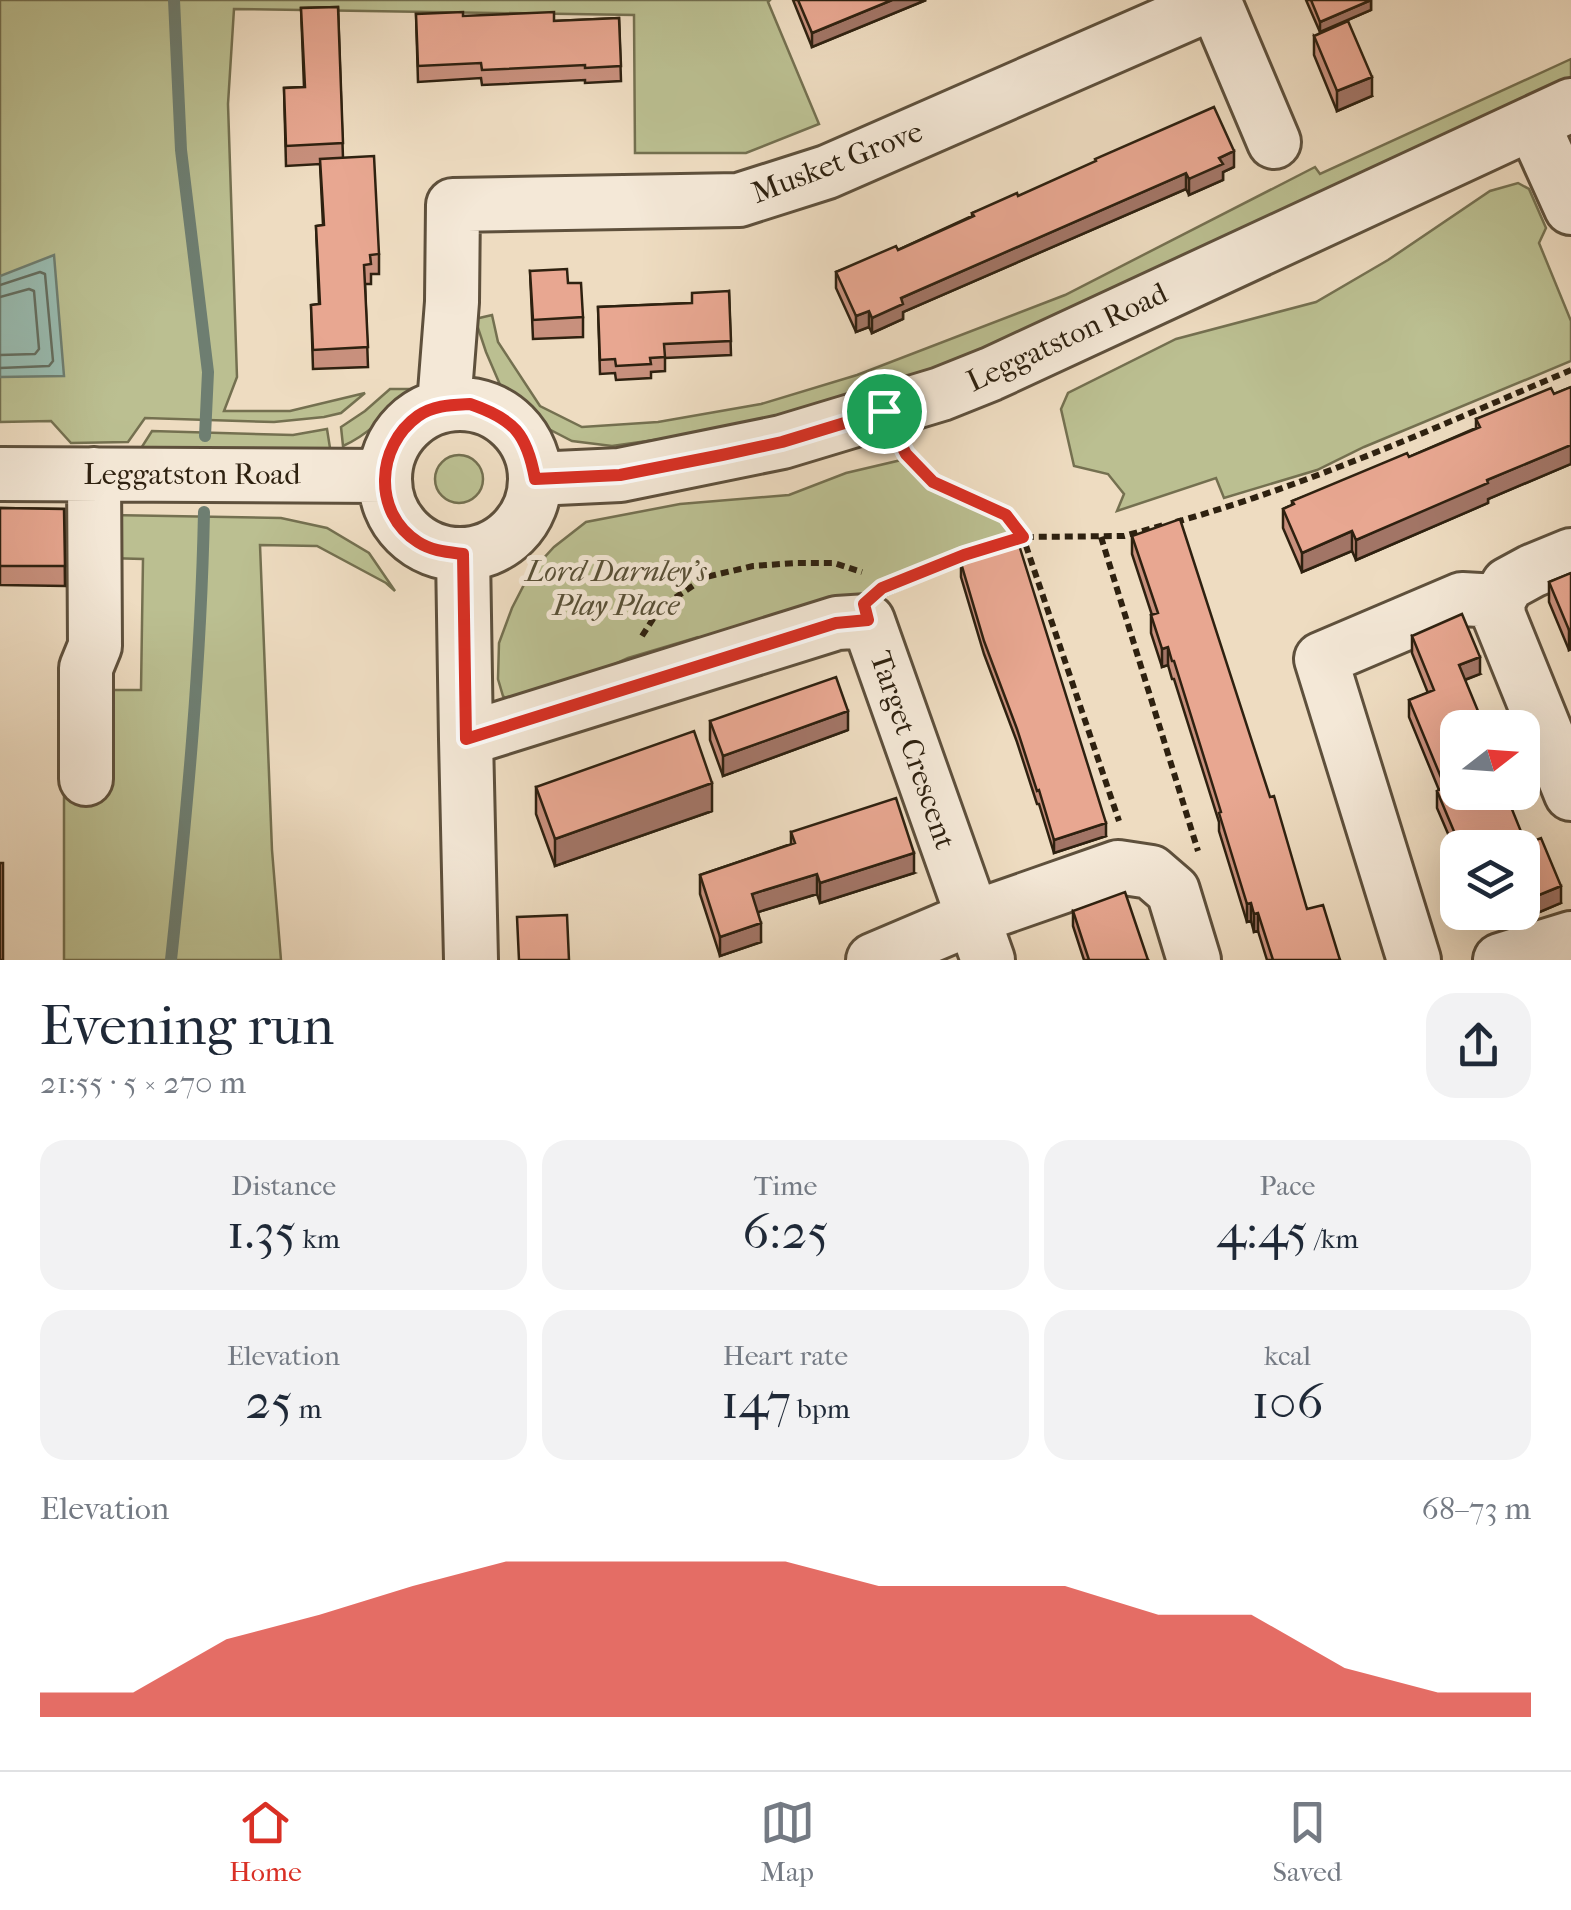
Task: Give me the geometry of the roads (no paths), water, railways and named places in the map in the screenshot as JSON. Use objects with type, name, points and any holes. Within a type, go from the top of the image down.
[{"type":"street","name":"Musket Grove","points":[[444,405],[452,302],[453,205],[739,200],[826,172],[1215,1],[1274,142]]},
{"type":"street","points":[[1552,115],[1571,208]]},
{"type":"street","name":"Leggatston Road","points":[[535,479],[620,475],[688,462],[782,442],[941,394],[1552,115]]},
{"type":"street","points":[[470,404],[496,413],[517,430],[530,453],[535,479],[532,502],[505,539],[485,550],[463,554],[438,551],[416,540],[398,522],[387,500],[384,476],[389,452],[402,430],[421,414],[444,405],[470,404]]},
{"type":"street","name":"Leggatston Road","points":[[0,474],[384,476]]},
{"type":"street","points":[[86,779],[86,668],[95,646],[94,474]]},
{"type":"street","points":[[463,554],[470,960]]},
{"type":"street","points":[[1571,554],[1508,584],[1498,602],[1499,616],[1571,794]]},
{"type":"street","name":"Target Crescent","points":[[466,739],[836,623],[877,588],[980,939]]},
{"type":"street","points":[[1414,960],[1321,659],[1462,600],[1498,602]]},
{"type":"street","points":[[873,960],[980,939],[1118,868],[1162,882],[1194,960]]},
{"type":"street","points":[[1500,960],[1571,938]]},
{"type":"water","points":[[54,255],[64,376],[0,377],[0,276]]},
{"type":"waterway","points":[[174,0],[181,150],[208,372],[205,436]]},
{"type":"waterway","points":[[171,960],[192,736],[204,512]]},
{"type":"park label","name":"Lord Darnley's Play Place","points":[[616,588]]}]
